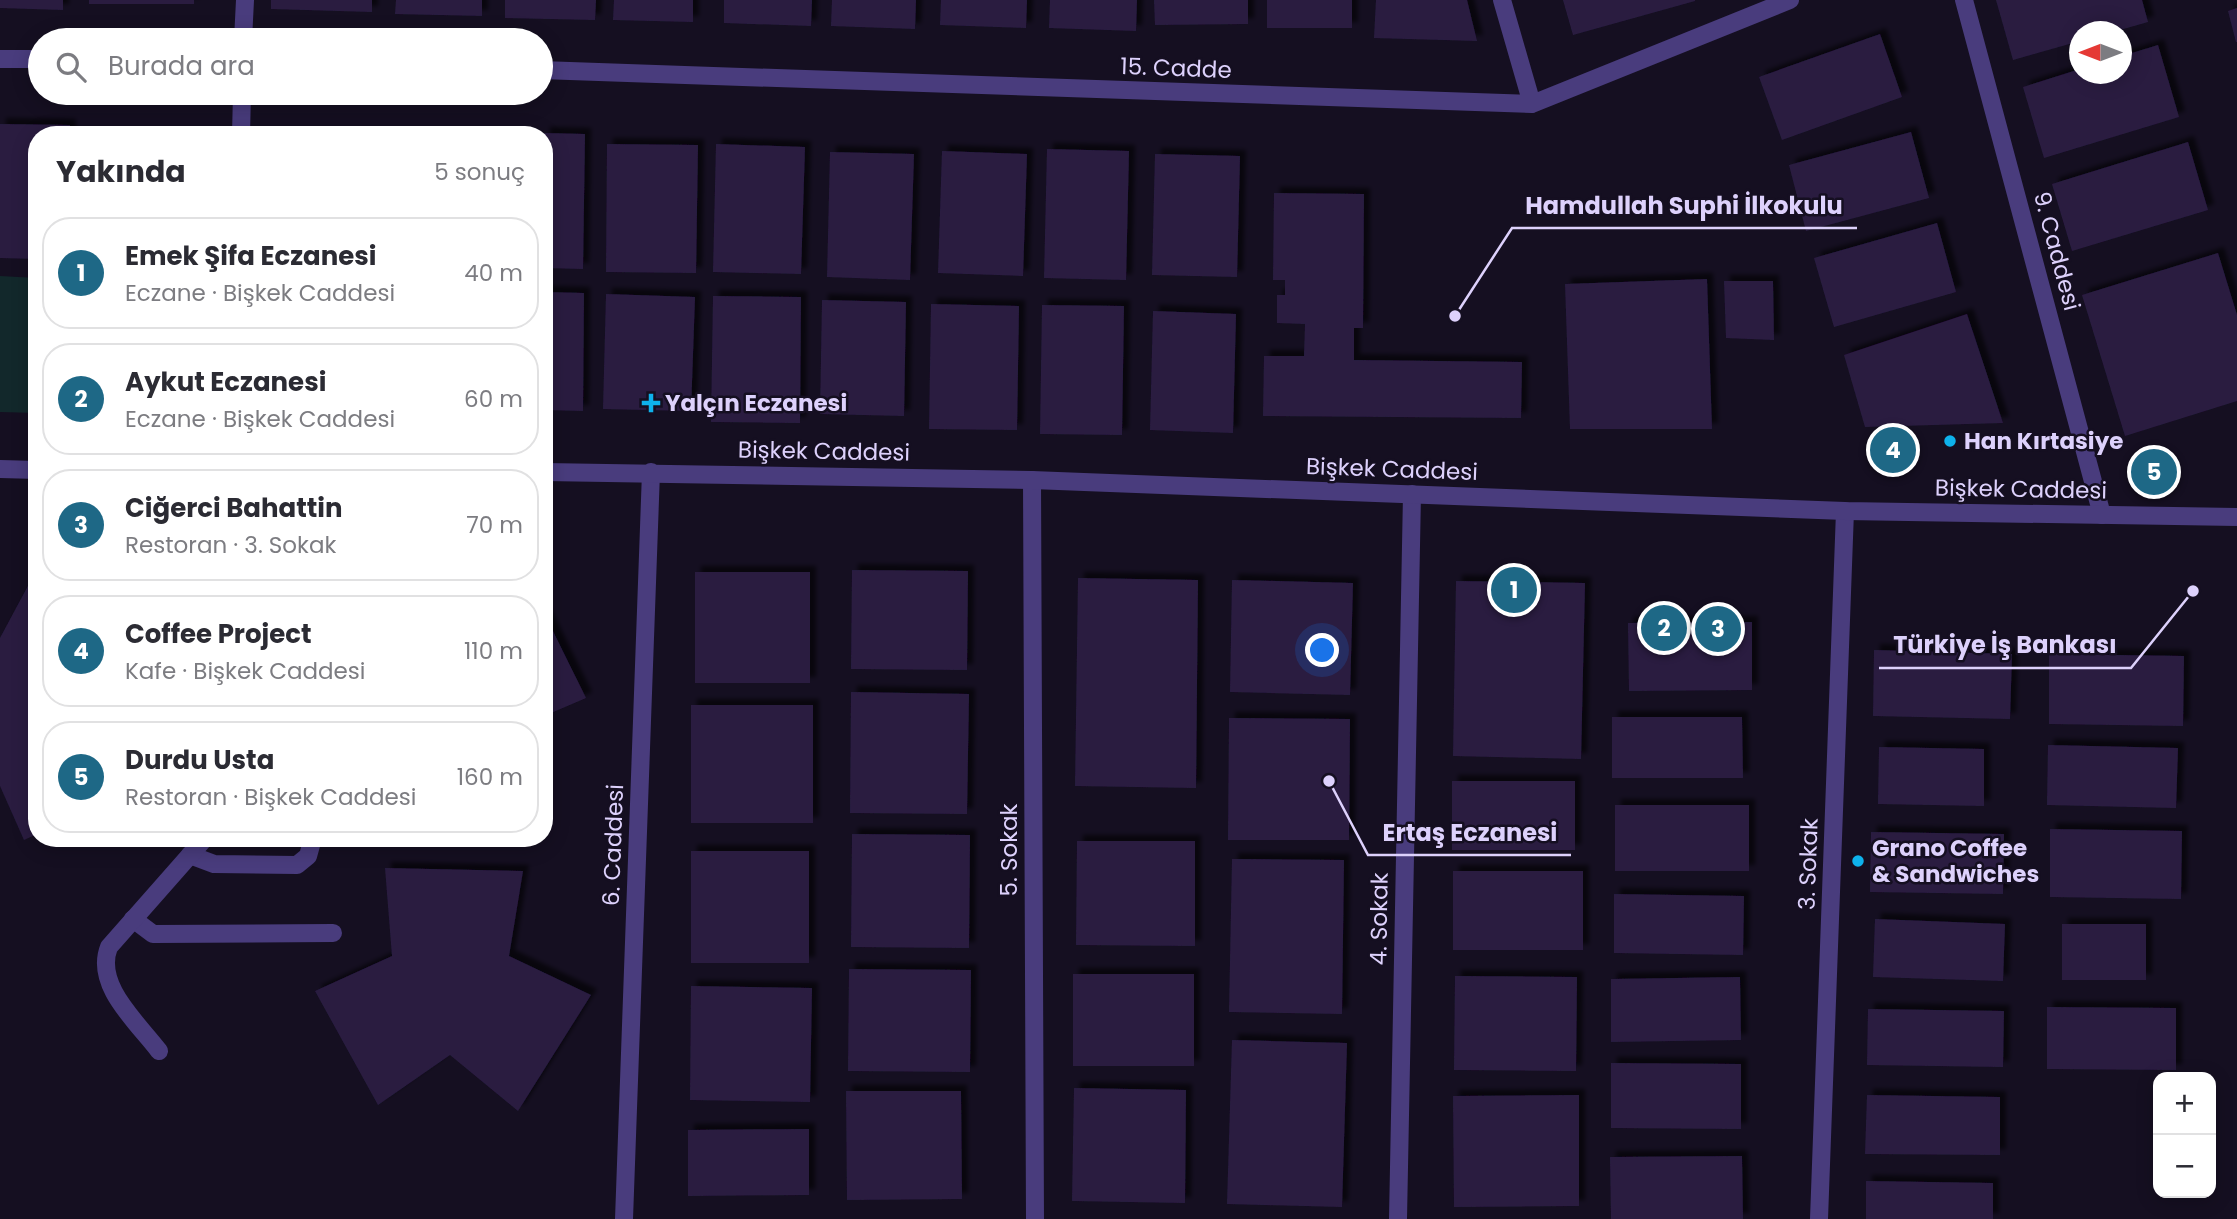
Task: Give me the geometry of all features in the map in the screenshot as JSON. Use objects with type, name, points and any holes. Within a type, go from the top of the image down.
[{"type":"street","points":[[244,28],[245,0]]},
{"type":"street","points":[[1502,0],[1532,104]]},
{"type":"street","name":"15. Cadde","points":[[553,70],[1532,104],[1790,0]]},
{"type":"street","name":"9. Caddesi","points":[[1965,0],[2102,515]]},
{"type":"street","points":[[0,59],[28,59]]},
{"type":"street","points":[[241,126],[242,105]]},
{"type":"street","points":[[0,470],[28,470]]},
{"type":"street","name":"Bişkek Caddesi","points":[[553,472],[1032,480],[1845,511],[2237,517]]},
{"type":"street","name":"6. Caddesi","points":[[624,1219],[651,472]]},
{"type":"street","name":"5. Sokak","points":[[1032,480],[1035,1219]]},
{"type":"street","name":"4. Sokak","points":[[1398,1219],[1412,494]]},
{"type":"street","name":"3. Sokak","points":[[1819,1219],[1845,511]]},
{"type":"street","points":[[159,1051],[106,975],[105,956],[108,947],[197,847]]},
{"type":"street","points":[[190,855],[214,864],[297,865],[308,856],[310,847]]},
{"type":"street","points":[[133,919],[153,934],[333,933]]},
{"type":"green space","points":[[0,276],[28,278],[28,413],[0,412]]},
{"type":"building","points":[[0,0],[63,0],[63,10],[0,8]]},
{"type":"building","points":[[89,0],[194,0],[194,4],[89,4]]},
{"type":"building","points":[[271,0],[372,0],[372,12],[271,9]]},
{"type":"building","points":[[396,0],[482,0],[482,16],[395,14]]},
{"type":"building","points":[[505,0],[596,0],[595,20],[505,18]]},
{"type":"building","points":[[614,0],[693,0],[693,22],[613,20]]},
{"type":"building","points":[[724,0],[812,0],[811,26],[724,23]]},
{"type":"building","points":[[832,0],[916,0],[915,29],[831,26]]},
{"type":"building","points":[[941,0],[1027,0],[1026,28],[940,25]]},
{"type":"building","points":[[1050,0],[1137,0],[1136,31],[1049,28]]},
{"type":"building","points":[[1154,0],[1248,0],[1248,24],[1155,25]]},
{"type":"building","points":[[1267,0],[1352,0],[1352,28],[1267,28]]},
{"type":"building","points":[[1376,0],[1467,0],[1477,41],[1374,38]]},
{"type":"building","points":[[1563,0],[1695,0],[1695,1],[1573,35]]},
{"type":"building","points":[[1996,0],[2142,0],[2148,22],[2132,27],[2132,21],[2069,21],[2069,44],[2013,60]]},
{"type":"building","points":[[2237,8],[2237,42],[2236,42],[2228,11]]},
{"type":"building","points":[[1880,34],[1902,97],[1782,140],[1759,77]]},
{"type":"building","points":[[2158,45],[2179,117],[2044,158],[2023,87],[2069,72],[2069,84],[2132,84],[2132,53]]},
{"type":"building","points":[[0,124],[70,125],[28,126],[28,259],[0,258]]},
{"type":"building","points":[[1911,132],[1929,198],[1806,231],[1789,165]]},
{"type":"building","points":[[553,133],[585,134],[583,269],[553,268]]},
{"type":"building","points":[[2188,142],[2208,210],[2072,251],[2052,184]]},
{"type":"building","points":[[607,144],[698,145],[696,273],[606,272]]},
{"type":"building","points":[[716,144],[805,147],[801,274],[713,272]]},
{"type":"building","points":[[1047,149],[1129,151],[1126,280],[1044,278]]},
{"type":"building","points":[[942,151],[1027,154],[1023,276],[938,273]]},
{"type":"building","points":[[830,152],[914,154],[910,280],[827,277]]},
{"type":"building","points":[[1155,154],[1240,156],[1237,277],[1152,275]]},
{"type":"building","points":[[1274,193],[1364,194],[1363,328],[1354,328],[1354,360],[1522,362],[1521,418],[1263,416],[1264,356],[1304,356],[1305,324],[1277,323],[1277,295],[1285,295],[1285,280],[1273,280]]},
{"type":"building","points":[[1937,223],[1956,292],[1834,327],[1814,258]]},
{"type":"building","points":[[2218,253],[2237,315],[2237,401],[2125,436],[2082,295]]},
{"type":"building","points":[[1707,279],[1712,429],[1570,429],[1565,284]]},
{"type":"building","points":[[1724,281],[1773,281],[1774,340],[1726,338]]},
{"type":"building","points":[[553,292],[584,293],[583,411],[553,410]]},
{"type":"building","points":[[606,294],[695,297],[691,411],[603,409]]},
{"type":"building","points":[[713,296],[801,297],[800,423],[711,422]]},
{"type":"building","points":[[822,300],[906,302],[904,416],[820,414]]},
{"type":"building","points":[[931,304],[1019,306],[1017,430],[929,429]]},
{"type":"building","points":[[1042,305],[1124,306],[1122,435],[1040,434]]},
{"type":"building","points":[[1153,311],[1236,314],[1233,433],[1150,430]]},
{"type":"building","points":[[1967,314],[2003,423],[1865,427],[1844,355]]},
{"type":"building","points":[[852,570],[968,571],[967,670],[851,669]]},
{"type":"building","points":[[695,572],[810,572],[810,683],[695,683]]},
{"type":"building","points":[[1078,578],[1198,580],[1196,788],[1075,786]]},
{"type":"building","points":[[1232,580],[1353,583],[1350,695],[1230,692]]},
{"type":"building","points":[[1456,581],[1585,583],[1581,759],[1453,756]]},
{"type":"building","points":[[28,586],[28,838],[24,840],[0,786],[0,638]]},
{"type":"building","points":[[1752,622],[1752,690],[1629,691],[1628,623]]},
{"type":"building","points":[[553,631],[586,698],[553,712]]},
{"type":"building","points":[[1874,650],[2012,654],[2010,719],[1873,716]]},
{"type":"building","points":[[2049,654],[2184,656],[2183,726],[2049,724]]},
{"type":"building","points":[[851,692],[969,694],[967,814],[850,813]]},
{"type":"building","points":[[691,705],[813,705],[813,823],[691,823]]},
{"type":"building","points":[[1612,717],[1742,717],[1743,778],[1612,778]]},
{"type":"building","points":[[1229,718],[1350,719],[1349,840],[1228,840]]},
{"type":"building","points":[[2048,745],[2178,748],[2176,808],[2047,805]]},
{"type":"building","points":[[1879,747],[1984,749],[1984,806],[1878,804]]},
{"type":"building","points":[[1452,781],[1575,781],[1575,850],[1452,850]]},
{"type":"building","points":[[1615,805],[1749,805],[1749,871],[1615,871]]},
{"type":"building","points":[[2050,829],[2182,831],[2181,899],[2050,897]]},
{"type":"building","points":[[1871,832],[2004,834],[2003,894],[1870,892]]},
{"type":"building","points":[[852,834],[970,835],[969,948],[851,947]]},
{"type":"building","points":[[1077,841],[1195,841],[1195,946],[1076,945]]},
{"type":"building","points":[[691,851],[809,851],[809,963],[691,963]]},
{"type":"building","points":[[1232,859],[1344,860],[1342,1014],[1229,1012]]},
{"type":"building","points":[[385,868],[523,871],[509,956],[591,995],[518,1111],[450,1055],[378,1105],[315,991],[392,956]]},
{"type":"building","points":[[1453,871],[1583,871],[1583,950],[1453,950]]},
{"type":"building","points":[[1614,894],[1744,896],[1743,955],[1614,953]]},
{"type":"building","points":[[1875,919],[2005,924],[2003,981],[1873,977]]},
{"type":"building","points":[[2062,924],[2146,924],[2146,980],[2062,980]]},
{"type":"building","points":[[849,969],[971,970],[970,1072],[848,1071]]},
{"type":"building","points":[[1073,974],[1194,974],[1194,1066],[1073,1066]]},
{"type":"building","points":[[1455,976],[1577,977],[1576,1071],[1454,1070]]},
{"type":"building","points":[[1740,977],[1741,1040],[1611,1042],[1611,979]]},
{"type":"building","points":[[691,986],[812,988],[810,1102],[690,1100]]},
{"type":"building","points":[[2047,1007],[2176,1008],[2176,1070],[2047,1069]]},
{"type":"building","points":[[1868,1009],[2004,1011],[2003,1067],[1867,1065]]},
{"type":"building","points":[[1232,1040],[1347,1043],[1342,1207],[1227,1204]]},
{"type":"building","points":[[1611,1063],[1741,1064],[1741,1129],[1611,1128]]},
{"type":"building","points":[[1074,1088],[1186,1090],[1185,1203],[1072,1201]]},
{"type":"building","points":[[846,1091],[961,1091],[962,1199],[847,1200]]},
{"type":"building","points":[[1579,1095],[1579,1206],[1454,1207],[1453,1096]]},
{"type":"building","points":[[1867,1095],[2000,1097],[2000,1155],[1865,1154]]},
{"type":"building","points":[[809,1129],[809,1195],[688,1196],[688,1130]]},
{"type":"building","points":[[1742,1156],[1743,1219],[1611,1219],[1610,1157]]},
{"type":"building","points":[[1866,1181],[1993,1183],[1993,1219],[1866,1219]]},
{"type":"place","name":"Hamdullah Suphi İlkokulu","points":[[1455,316]]},
{"type":"place","name":"Yalçın Eczanesi","points":[[651,403]]},
{"type":"place","name":"Han Kırtasiye","points":[[1950,441]]},
{"type":"place","name":"Coffee Project","points":[[1893,450]]},
{"type":"place","name":"Durdu Usta","points":[[2154,472]]},
{"type":"place","name":"Emek Şifa Eczanesi","points":[[1514,590]]},
{"type":"place","name":"Türkiye İş Bankası","points":[[2193,591]]},
{"type":"place","name":"Aykut Eczanesi","points":[[1664,628]]},
{"type":"place","name":"Ciğerci Bahattin","points":[[1718,629]]},
{"type":"place","name":"Ertaş Eczanesi","points":[[1329,781]]},
{"type":"place","name":"Grano Coffee & Sandwiches","points":[[1858,861]]}]
